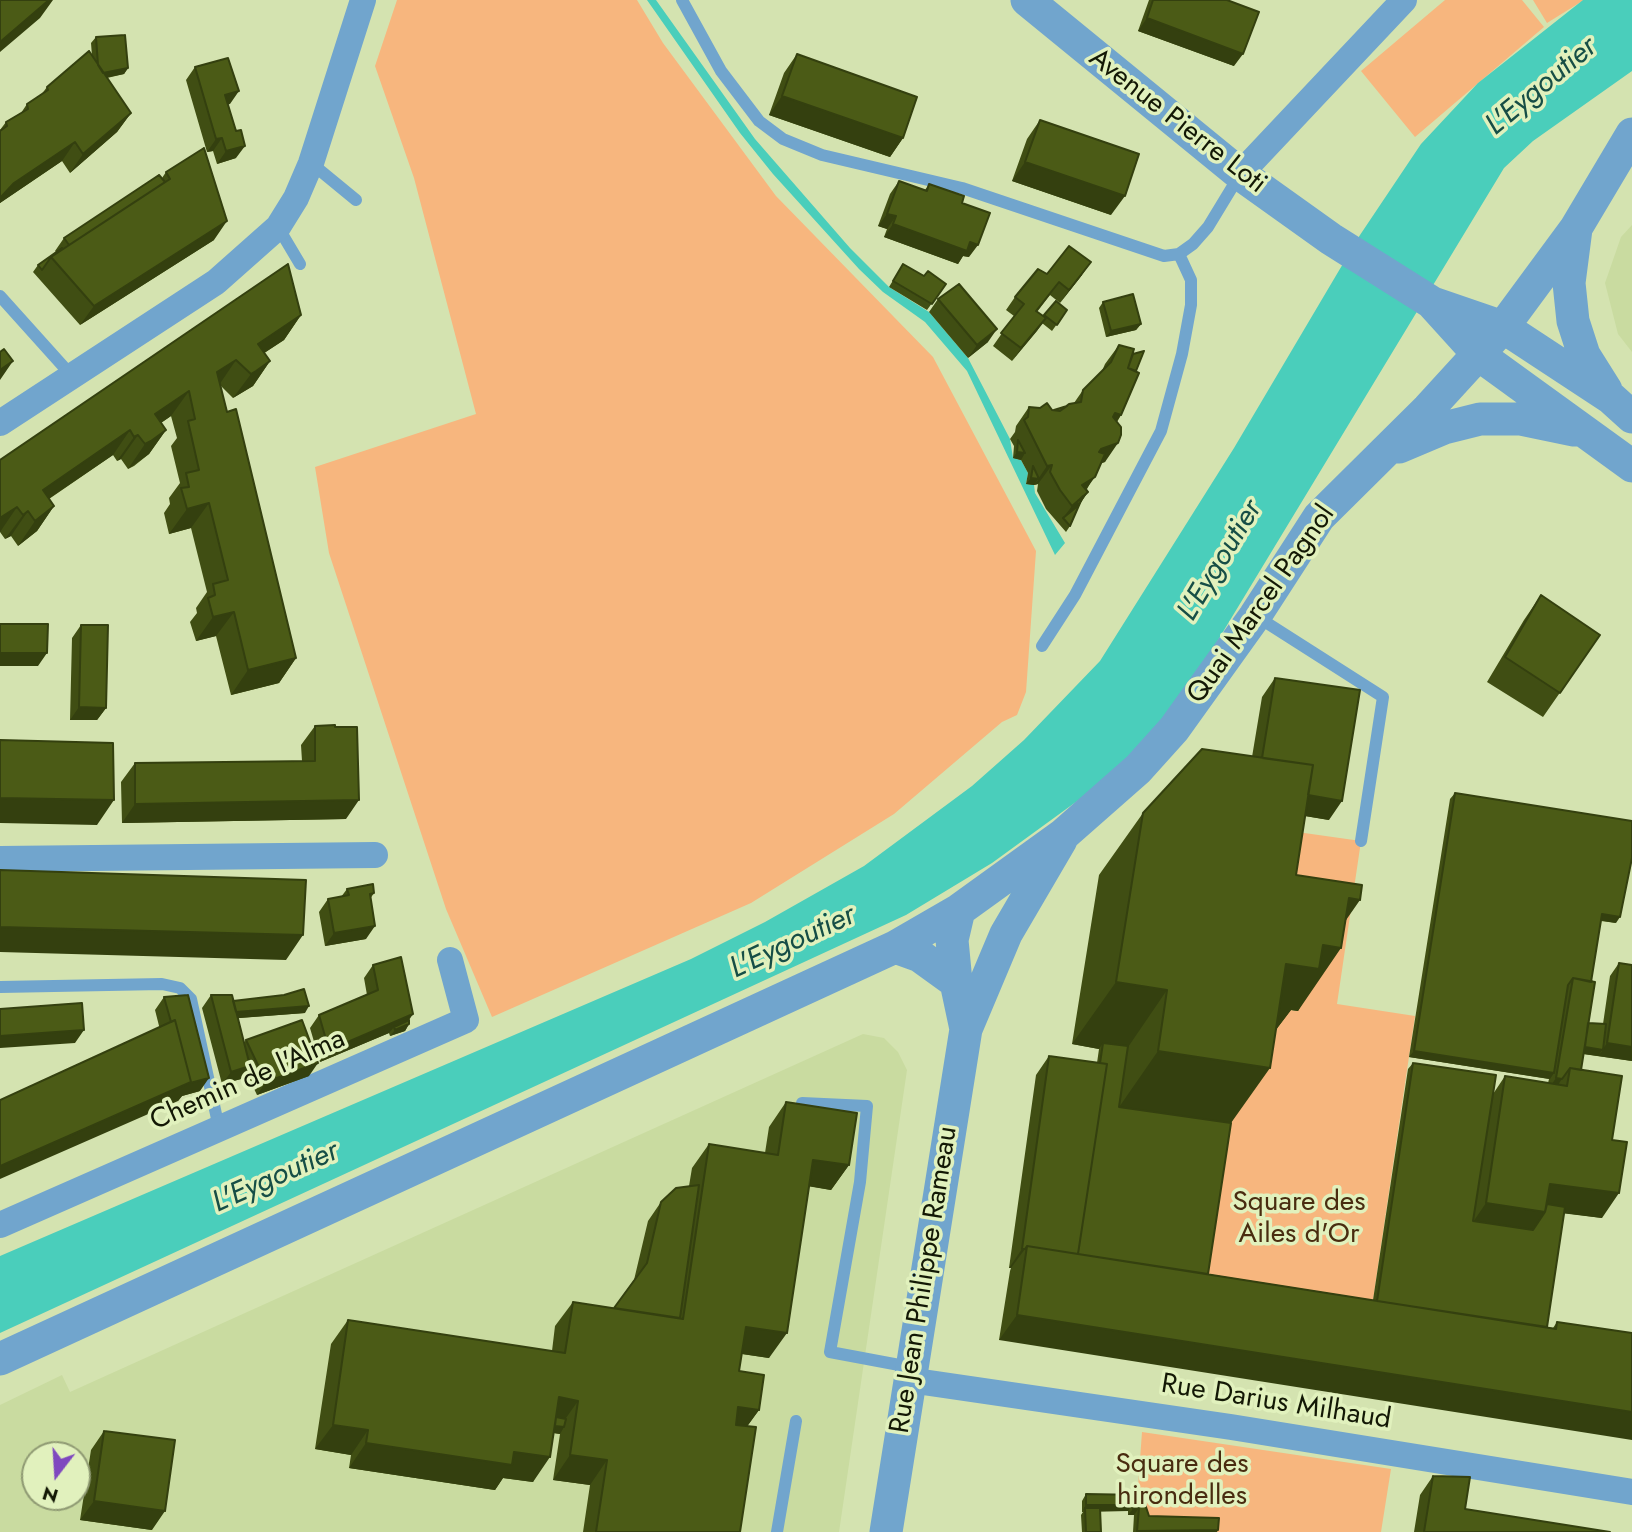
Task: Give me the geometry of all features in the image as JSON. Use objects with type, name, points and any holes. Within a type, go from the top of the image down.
[{"type":"street","points":[[0,423],[216,282],[278,226],[296,198],[311,163],[363,0]]},
{"type":"street","name":"Avenue Pierre Loti","points":[[1027,0],[1240,174],[1331,239],[1431,302]]},
{"type":"street","points":[[1240,174],[1404,0]]},
{"type":"street","name":"Quai Marcel Pagnol","points":[[0,1359],[895,947],[959,910],[1063,835],[1158,749],[1255,616],[1319,517],[1479,355],[1503,327],[1576,228],[1632,134]]},
{"type":"street","points":[[1576,228],[1569,283],[1573,321],[1584,355],[1622,408]]},
{"type":"street","points":[[1431,302],[1503,327],[1622,408]]},
{"type":"street","points":[[1431,302],[1479,355],[1632,466]]},
{"type":"street","points":[[1381,455],[1444,428],[1480,419],[1541,421],[1588,433]]},
{"type":"street","name":"Rue Jean Philippe Rameau","points":[[886,1532],[966,1029],[1006,934],[1063,835]]},
{"type":"street","points":[[0,859],[375,855]]},
{"type":"street","name":"Rue Jean Philippe Rameau","points":[[959,910],[952,940],[956,982],[966,1029]]},
{"type":"street","points":[[895,947],[920,956],[956,982]]},
{"type":"street","name":"Chemin de l'Alma","points":[[0,1225],[466,1020],[450,960]]},
{"type":"street","name":"Rue Darius Milhaud","points":[[910,1373],[1632,1492]]},
{"type":"lane","points":[[682,0],[698,33],[743,102],[766,127],[783,139],[855,165],[962,188],[1157,254],[1180,254],[1194,244],[1240,174]]},
{"type":"lane","points":[[311,163],[356,200]]},
{"type":"lane","points":[[278,226],[300,264]]},
{"type":"lane","points":[[1042,646],[1075,595],[1161,430],[1182,354],[1191,305],[1191,279],[1180,254]]},
{"type":"lane","points":[[0,296],[71,375]]},
{"type":"lane","points":[[1255,616],[1383,697],[1362,841]]},
{"type":"lane","points":[[0,988],[162,984],[180,988],[191,999],[219,1128]]},
{"type":"lane","points":[[802,1103],[867,1107],[860,1182],[830,1352],[910,1373]]},
{"type":"lane","points":[[777,1532],[796,1421]]},
{"type":"shaded area","points":[[1632,225],[1632,352],[1618,334],[1605,283],[1621,237]]},
{"type":"shaded area","points":[[863,1034],[884,1038],[898,1052],[907,1070],[839,1532],[0,1532],[0,1405],[62,1375],[70,1392]]},
{"type":"green space","points":[[397,0],[637,0],[663,43],[776,196],[933,357],[1036,551],[1026,692],[1017,715],[1002,722],[894,814],[751,903],[492,1017],[446,909],[329,553],[315,467],[476,414],[414,178],[375,66]]},
{"type":"green space","points":[[1445,0],[1522,0],[1544,27],[1415,137],[1361,71]]},
{"type":"green space","points":[[1533,0],[1584,0],[1547,23]]},
{"type":"green space","name":"Square des Ailes d'Or","points":[[1269,828],[1361,841],[1337,1004],[1415,1016],[1369,1327],[1200,1301],[1242,1026],[1279,1008],[1297,1011]]},
{"type":"green space","name":"Square des hirondelles","points":[[1142,1432],[1391,1469],[1381,1532],[1214,1532],[1151,1524],[1137,1501]]},
{"type":"water","points":[[647,0],[656,0],[755,139],[850,248],[889,287],[929,312],[968,358],[1010,439],[1013,458],[1021,460],[1028,473],[1026,484],[1034,485],[1035,493],[1065,543],[1055,555],[967,371],[925,322],[883,292],[859,269],[773,174],[740,133]]},
{"type":"water","name":"L'Eygoutier","points":[[1583,0],[1632,0],[1632,71],[1533,141],[1504,168],[1175,711],[1102,783],[992,863],[906,915],[0,1333],[0,1256],[691,959],[765,922],[864,866],[972,786],[1024,740],[1100,661],[1234,448],[1360,235],[1421,144],[1478,83]]},
{"type":"building","points":[[0,0],[49,0],[0,42]]},
{"type":"building","points":[[1153,0],[1227,0],[1259,12],[1243,54],[1147,18]]},
{"type":"building","points":[[125,35],[128,68],[103,73],[98,65],[96,37]]},
{"type":"building","points":[[89,51],[131,113],[83,154],[75,142],[14,183],[0,198],[0,131],[7,126],[6,122],[28,109],[27,104],[48,90],[47,87]]},
{"type":"building","points":[[797,54],[917,97],[903,138],[782,96]]},
{"type":"building","points":[[228,58],[239,91],[225,95],[236,131],[241,130],[245,146],[226,151],[222,138],[216,139],[195,67]]},
{"type":"building","points":[[1040,120],[1139,154],[1125,196],[1025,162]]},
{"type":"building","points":[[204,148],[227,221],[94,306],[51,257],[170,179],[166,172]]},
{"type":"building","points":[[159,175],[165,182],[69,245],[64,238]]},
{"type":"building","points":[[899,181],[927,191],[929,184],[964,196],[962,203],[990,213],[978,245],[970,242],[967,251],[893,224],[896,216],[887,214]]},
{"type":"building","points":[[1069,246],[1091,262],[1069,290],[1059,282],[1036,311],[1046,318],[1021,348],[1001,333],[1024,304],[1015,297],[1038,269],[1047,274]]},
{"type":"building","points":[[62,248],[51,257],[42,270],[38,265]]},
{"type":"building","points":[[288,264],[301,315],[258,344],[270,361],[256,371],[251,374],[236,360],[217,372],[227,412],[236,409],[296,658],[248,670],[234,612],[213,617],[208,598],[215,595],[213,584],[228,580],[209,503],[187,509],[181,488],[189,487],[186,473],[199,470],[188,421],[195,419],[189,391],[155,414],[166,430],[151,441],[145,444],[138,435],[134,437],[130,430],[43,490],[54,506],[35,521],[28,511],[23,515],[17,507],[0,518],[0,460]]},
{"type":"building","points":[[903,264],[924,276],[928,271],[946,284],[932,304],[893,281]]},
{"type":"building","points":[[959,284],[997,329],[977,345],[938,299]]},
{"type":"building","points":[[1133,294],[1141,324],[1111,331],[1103,302]]},
{"type":"building","points":[[1056,301],[1067,310],[1057,325],[1044,315]]},
{"type":"building","points":[[1119,345],[1134,349],[1128,368],[1139,373],[1121,415],[1115,413],[1113,417],[1121,427],[1121,435],[1118,443],[1101,449],[1099,452],[1105,454],[1095,477],[1082,485],[1088,492],[1072,506],[1060,490],[1050,472],[1052,465],[1047,466],[1024,420],[1028,417],[1029,407],[1040,408],[1047,403],[1052,410],[1060,411],[1069,404],[1081,402],[1083,390],[1111,362]]},
{"type":"building","points":[[4,349],[13,361],[0,370],[0,352]]},
{"type":"building","points":[[1144,351],[1136,371],[1128,368],[1133,354]]},
{"type":"building","points":[[1018,440],[1025,453],[1017,452]]},
{"type":"building","points":[[1033,466],[1039,479],[1031,478]]},
{"type":"building","points":[[1083,496],[1070,526],[1063,518],[1079,505],[1077,502]]},
{"type":"building","points":[[1541,595],[1600,635],[1560,693],[1505,657]]},
{"type":"building","points":[[0,624],[48,624],[47,653],[0,653]]},
{"type":"building","points":[[81,625],[108,625],[106,708],[79,707]]},
{"type":"building","points":[[1275,678],[1360,690],[1342,801],[1308,795],[1313,765],[1262,758]]},
{"type":"building","points":[[315,726],[357,727],[359,800],[135,804],[135,763],[315,761]]},
{"type":"building","points":[[0,740],[113,743],[114,800],[0,798]]},
{"type":"building","points":[[1202,749],[1313,765],[1296,875],[1362,885],[1360,900],[1349,898],[1341,948],[1323,945],[1319,969],[1286,964],[1270,1068],[1158,1051],[1167,990],[1116,982],[1143,813]]},
{"type":"building","points":[[1455,793],[1632,821],[1632,858],[1620,917],[1602,914],[1591,982],[1573,978],[1568,985],[1554,1073],[1414,1051]]},
{"type":"building","points":[[0,870],[306,880],[303,935],[0,927]]},
{"type":"building","points":[[373,884],[374,893],[370,894],[375,926],[334,933],[328,899],[349,895],[347,889]]},
{"type":"building","points":[[401,957],[413,1014],[329,1050],[319,1015],[378,990],[373,965]]},
{"type":"building","points":[[1619,963],[1632,965],[1632,1047],[1607,1043]]},
{"type":"building","points":[[1573,978],[1595,982],[1581,1070],[1570,1068],[1562,1079],[1556,1078]]},
{"type":"building","points":[[304,989],[309,1006],[236,1012],[233,1001],[284,995]]},
{"type":"building","points":[[188,995],[209,1078],[190,1083],[175,1020],[171,1022],[164,997]]},
{"type":"building","points":[[211,995],[232,995],[250,1066],[231,1072]]},
{"type":"building","points":[[82,1003],[84,1030],[0,1036],[0,1009]]},
{"type":"building","points":[[175,1020],[191,1082],[0,1166],[0,1100]]},
{"type":"building","points":[[302,1020],[318,1063],[266,1082],[246,1040]]},
{"type":"building","points":[[409,1020],[409,1024],[395,1030],[394,1027]]},
{"type":"building","points":[[1588,1023],[1606,1024],[1603,1050],[1585,1047]]},
{"type":"building","points":[[1103,1043],[1128,1046],[1119,1107],[1231,1123],[1208,1274],[1078,1254],[1107,1064],[1100,1063]]},
{"type":"building","points":[[1049,1056],[1107,1064],[1078,1254],[1027,1246],[1022,1249]]},
{"type":"building","points":[[1413,1063],[1496,1075],[1473,1221],[1533,1230],[1547,1204],[1565,1207],[1547,1327],[1377,1301]]},
{"type":"building","points":[[1570,1068],[1622,1076],[1612,1140],[1627,1142],[1619,1193],[1550,1184],[1545,1212],[1486,1203],[1505,1076],[1567,1086]]},
{"type":"building","points":[[786,1102],[857,1113],[849,1165],[813,1160],[787,1333],[746,1327],[739,1371],[764,1375],[759,1410],[738,1407],[736,1425],[756,1427],[740,1532],[596,1532],[607,1460],[570,1455],[578,1401],[559,1397],[550,1457],[514,1452],[512,1465],[366,1443],[368,1430],[333,1425],[348,1320],[565,1353],[573,1302],[683,1319],[709,1144],[778,1155]]},
{"type":"building","points":[[699,1185],[680,1318],[614,1308],[647,1263],[661,1202],[676,1188]]},
{"type":"building","points":[[1027,1246],[1556,1329],[1557,1322],[1632,1333],[1632,1412],[1017,1315]]},
{"type":"building","points":[[556,1417],[566,1419],[564,1427],[555,1426]]},
{"type":"building","points":[[104,1431],[175,1440],[165,1511],[94,1501]]},
{"type":"building","points":[[1433,1476],[1470,1477],[1465,1509],[1610,1532],[1424,1532]]},
{"type":"building","points":[[1086,1494],[1142,1495],[1149,1516],[1219,1518],[1218,1530],[1137,1531],[1139,1508],[1133,1509],[1132,1505],[1086,1505]]},
{"type":"building","points":[[1085,1508],[1100,1508],[1101,1532],[1086,1532]]}]
